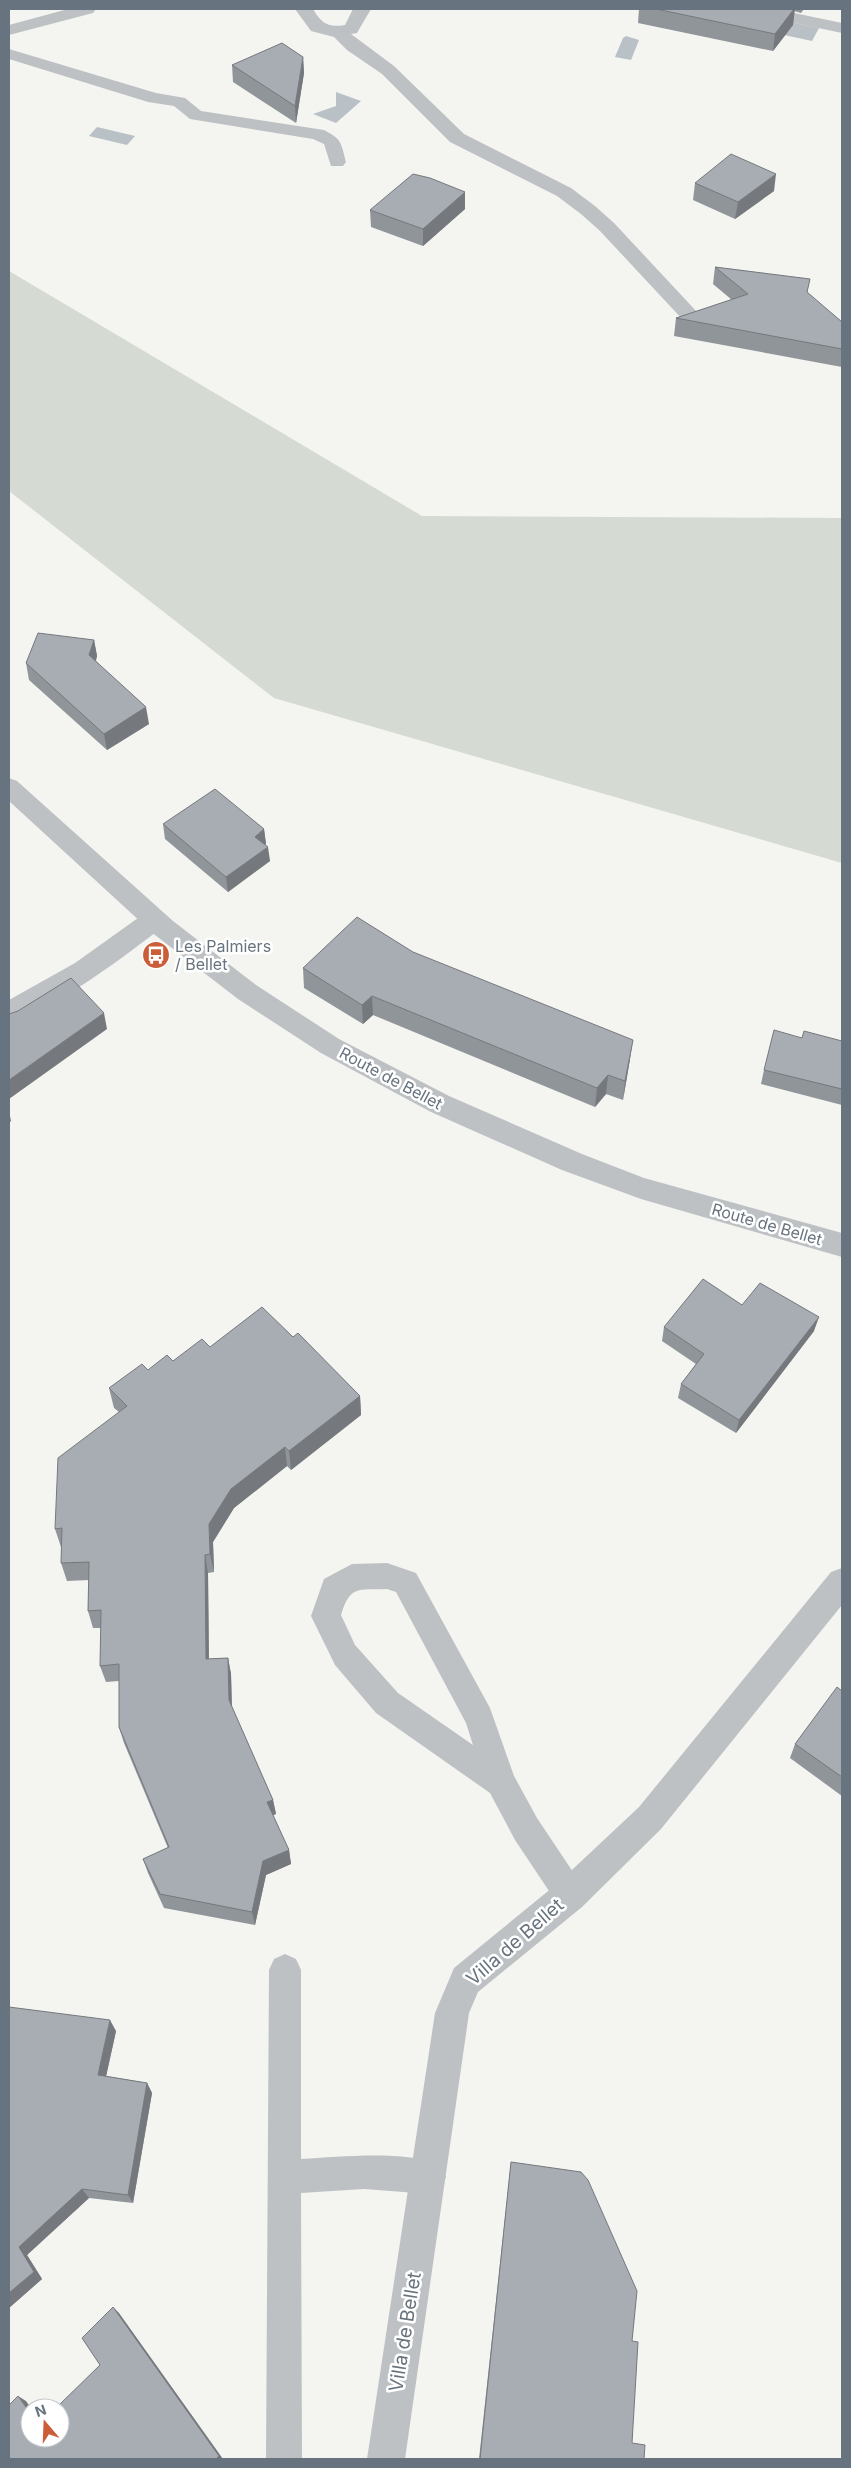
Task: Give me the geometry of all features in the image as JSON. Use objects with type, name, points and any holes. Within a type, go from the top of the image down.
[{"type":"street","points":[[9,30],[87,9]]},
{"type":"street","points":[[304,9],[313,24],[323,31],[339,32],[351,29],[362,9]]},
{"type":"street","points":[[751,9],[842,28]]},
{"type":"street","points":[[339,32],[353,46],[388,70],[458,138],[564,192],[588,210],[607,227],[691,317]]},
{"type":"street","name":"Route de Bellet","points":[[9,787],[154,920],[247,992],[330,1046],[440,1104],[572,1162],[641,1188],[842,1245]]},
{"type":"street","points":[[9,1012],[40,998],[102,959],[154,920]]},
{"type":"street","name":"Villa de Bellet","points":[[386,2459],[452,2013],[466,1980],[570,1895],[650,1818],[842,1582]]},
{"type":"lane","points":[[9,54],[154,98],[179,102],[196,116],[318,134],[332,141],[337,162]]},
{"type":"lane","points":[[501,1782],[387,1703],[345,1655],[326,1616],[334,1589],[352,1578],[387,1576],[406,1582],[478,1718],[501,1782],[526,1829],[570,1895]]},
{"type":"lane","points":[[284,2459],[285,1970]]},
{"type":"lane","points":[[285,2177],[364,2172],[429,2177]]},
{"type":"shaded area","points":[[790,22],[819,28],[812,41],[784,35]]},
{"type":"shaded area","points":[[626,36],[639,40],[631,60],[615,57],[623,38]]},
{"type":"shaded area","points":[[336,92],[361,101],[336,123],[313,114],[336,106]]},
{"type":"shaded area","points":[[97,127],[135,136],[127,145],[89,136]]},
{"type":"shaded area","points":[[9,271],[422,516],[842,518],[842,863],[274,698],[9,491]]},
{"type":"building","points":[[656,9],[794,9],[775,34]]},
{"type":"building","points":[[282,43],[303,57],[295,106],[232,65]]},
{"type":"building","points":[[731,154],[776,174],[738,202],[695,183]]},
{"type":"building","points":[[413,174],[430,178],[465,192],[423,229],[370,210]]},
{"type":"building","points":[[715,267],[810,279],[807,292],[842,322],[842,349],[676,318],[748,294]]},
{"type":"building","points":[[38,633],[94,640],[89,655],[146,707],[104,734],[26,663]]},
{"type":"building","points":[[215,789],[264,829],[255,837],[268,847],[226,877],[163,824]]},
{"type":"building","points":[[357,917],[413,952],[633,1040],[625,1081],[608,1075],[597,1088],[372,996],[362,1005],[303,968]]},
{"type":"building","points":[[71,978],[104,1013],[9,1080],[9,1014],[18,1011]]},
{"type":"building","points":[[774,1030],[802,1038],[804,1031],[842,1041],[842,1089],[764,1070]]},
{"type":"building","points":[[703,1279],[742,1305],[760,1283],[819,1317],[739,1420],[681,1384],[704,1354],[664,1327]]},
{"type":"building","points":[[262,1307],[293,1337],[298,1333],[360,1396],[289,1451],[285,1447],[231,1489],[209,1524],[210,1554],[205,1555],[206,1659],[228,1658],[229,1700],[273,1800],[267,1802],[289,1850],[263,1861],[252,1912],[160,1894],[143,1859],[169,1847],[119,1727],[119,1664],[100,1666],[101,1610],[88,1611],[89,1562],[61,1563],[62,1528],[55,1529],[58,1458],[127,1406],[109,1388],[142,1364],[148,1370],[167,1355],[173,1361],[202,1339],[210,1347]]},
{"type":"building","points":[[837,1687],[842,1691],[842,1777],[795,1744]]},
{"type":"building","points":[[9,2007],[110,2020],[98,2075],[147,2083],[128,2195],[82,2189],[19,2247],[34,2272],[9,2293]]},
{"type":"building","points":[[511,2162],[581,2172],[588,2180],[637,2291],[632,2341],[638,2342],[632,2443],[645,2445],[644,2459],[480,2459]]},
{"type":"building","points":[[113,2307],[219,2456],[216,2459],[9,2459],[9,2405],[18,2396],[20,2399],[20,2448],[70,2448],[70,2398],[66,2398],[100,2365],[82,2338]]},
{"type":"place","name":"Les Palmiers / Bellet","points":[[156,955]]}]
